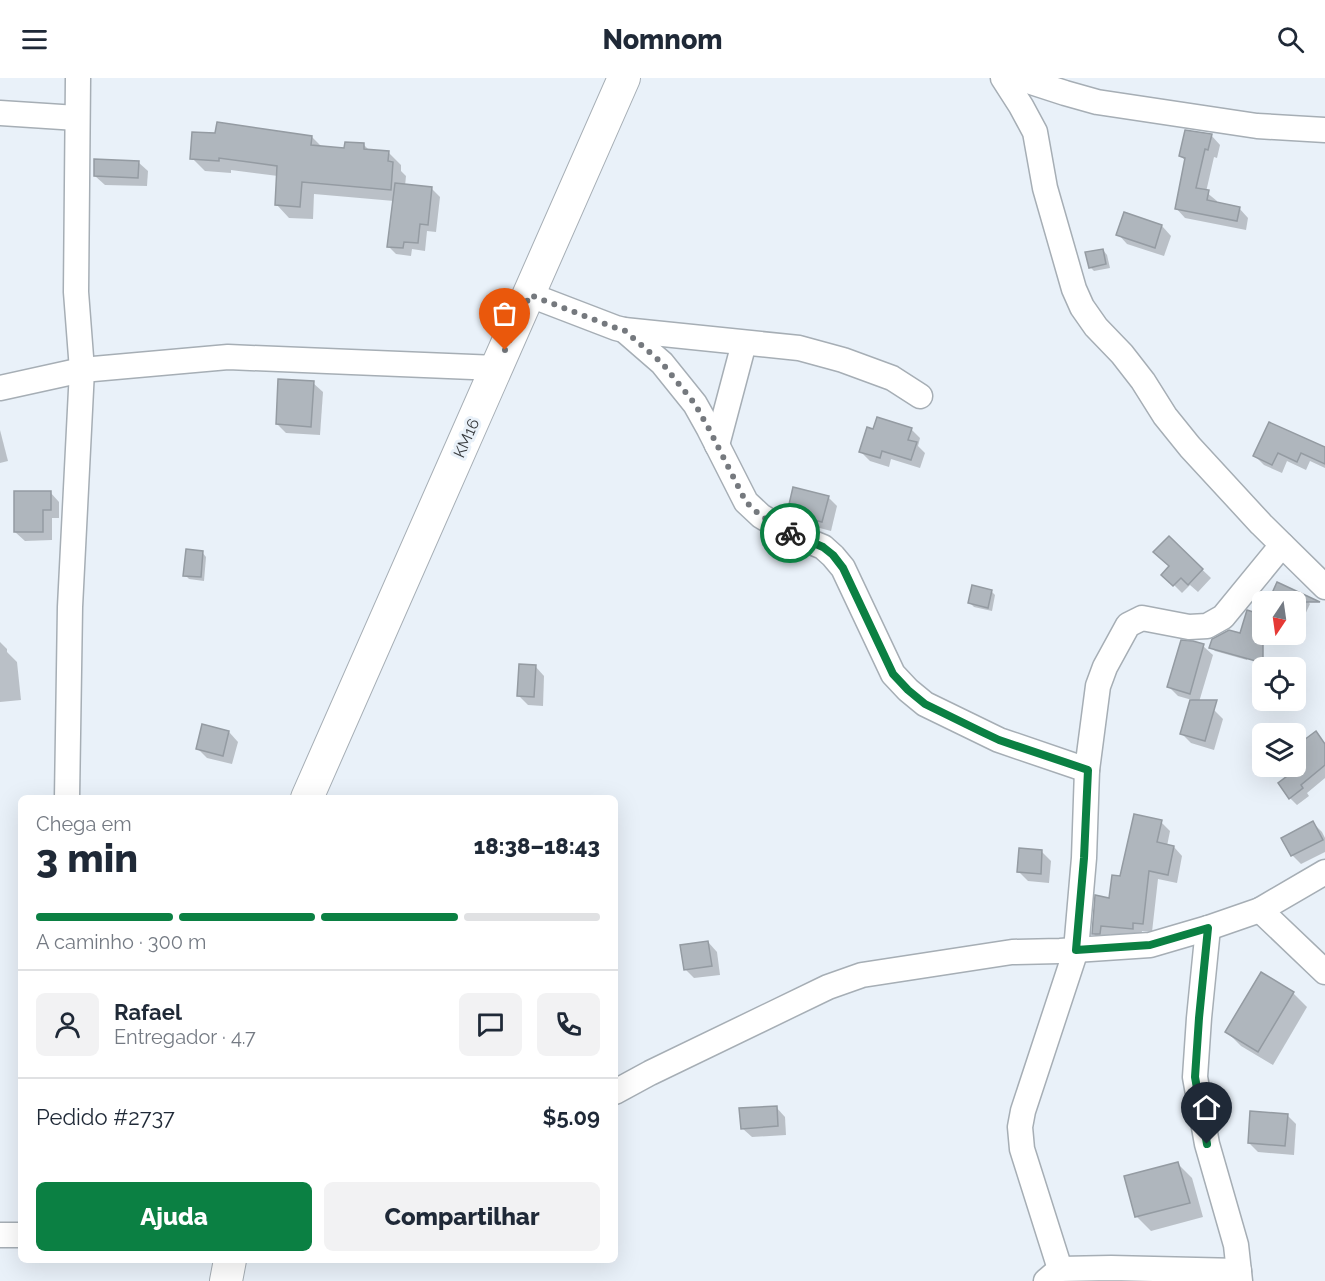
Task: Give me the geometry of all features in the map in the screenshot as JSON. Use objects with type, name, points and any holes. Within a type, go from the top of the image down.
[{"type":"street","points":[[67,795],[70,607],[81,370],[76,292],[78,78]]},
{"type":"street","name":"KM16","points":[[308,795],[624,78]]},
{"type":"street","points":[[1003,78],[1035,132],[1045,188],[1074,289],[1082,307],[1096,327],[1122,354],[1143,381],[1165,416],[1190,447],[1261,524],[1325,587]]},
{"type":"street","points":[[1019,78],[1097,102],[1257,126],[1325,130]]},
{"type":"street","points":[[0,113],[77,118]]},
{"type":"street","points":[[530,295],[624,330],[799,348],[843,360],[892,378],[920,396]]},
{"type":"street","points":[[624,330],[662,363],[695,404],[746,502],[761,516],[823,547],[833,555],[843,568],[893,674],[908,690],[925,704],[999,740],[1088,770]]},
{"type":"street","points":[[717,445],[744,343]]},
{"type":"street","points":[[0,388],[81,370],[228,357],[497,368]]},
{"type":"street","points":[[1208,928],[1195,1077],[1207,1144],[1236,1245],[1239,1276],[1111,1268],[1053,1275],[1022,1149],[1020,1127],[1023,1111],[1076,950],[1084,858],[1088,770],[1098,686],[1128,625],[1142,618],[1189,627],[1207,626],[1223,617],[1282,545]]},
{"type":"street","points":[[618,1090],[828,987],[862,975],[1012,952],[1150,945],[1260,910],[1325,872]]},
{"type":"street","points":[[1260,910],[1325,972]]},
{"type":"street","points":[[0,1235],[18,1235]]},
{"type":"street","points":[[226,1281],[229,1263]]},
{"type":"building","points":[[217,122],[312,136],[311,145],[344,148],[345,142],[364,143],[364,149],[389,151],[388,161],[393,162],[391,190],[302,182],[300,207],[275,205],[277,166],[219,158],[219,161],[190,159],[192,132],[215,133]]},
{"type":"building","points":[[1185,130],[1212,134],[1208,150],[1205,149],[1196,188],[1209,190],[1207,200],[1240,207],[1237,221],[1175,209],[1185,158],[1179,156]]},
{"type":"building","points":[[94,159],[139,161],[138,178],[94,176]]},
{"type":"building","points":[[395,183],[432,187],[428,225],[420,224],[418,243],[404,242],[403,248],[387,247]]},
{"type":"building","points":[[1124,212],[1162,225],[1155,248],[1116,235]]},
{"type":"building","points":[[1103,249],[1106,264],[1089,268],[1085,252]]},
{"type":"building","points":[[278,379],[314,381],[311,427],[276,424]]},
{"type":"building","points":[[877,417],[912,428],[908,440],[917,442],[911,460],[882,451],[880,458],[859,452],[867,427],[873,429]]},
{"type":"building","points":[[1269,422],[1325,447],[1325,464],[1301,453],[1297,462],[1278,453],[1272,465],[1253,456]]},
{"type":"building","points":[[793,487],[829,496],[822,522],[787,513]]},
{"type":"building","points":[[14,491],[51,491],[51,510],[43,510],[43,532],[14,532]]},
{"type":"building","points":[[1169,536],[1203,569],[1188,585],[1181,578],[1173,586],[1161,575],[1169,566],[1153,552]]},
{"type":"building","points":[[186,549],[203,551],[201,577],[183,576]]},
{"type":"building","points":[[1277,582],[1296,591],[1273,591]]},
{"type":"building","points":[[972,585],[992,590],[988,608],[968,603]]},
{"type":"building","points":[[1306,595],[1320,602],[1306,602]]},
{"type":"building","points":[[1247,610],[1252,612],[1252,645],[1263,645],[1263,657],[1252,657],[1252,660],[1209,648],[1212,639],[1229,630],[1240,633]]},
{"type":"building","points":[[1181,640],[1204,644],[1190,694],[1167,687]]},
{"type":"building","points":[[519,664],[536,665],[534,697],[517,696]]},
{"type":"building","points":[[1190,700],[1217,700],[1205,741],[1180,734]]},
{"type":"building","points":[[202,724],[229,731],[223,756],[196,749]]},
{"type":"building","points":[[1316,731],[1325,744],[1325,765],[1301,785],[1303,788],[1289,799],[1278,783],[1286,777],[1306,777],[1306,738]]},
{"type":"building","points":[[1134,814],[1162,820],[1157,842],[1174,846],[1168,875],[1149,871],[1143,924],[1133,923],[1133,929],[1101,926],[1100,934],[1092,934],[1095,895],[1109,898],[1112,875],[1120,876]]},
{"type":"building","points":[[1313,821],[1323,840],[1291,856],[1281,838]]},
{"type":"building","points":[[1019,848],[1042,850],[1041,874],[1017,872]]},
{"type":"building","points":[[708,941],[712,966],[684,970],[680,945]]},
{"type":"building","points":[[1261,972],[1294,992],[1258,1052],[1225,1032]]},
{"type":"building","points":[[777,1106],[778,1126],[741,1129],[739,1108]]},
{"type":"building","points":[[1250,1111],[1288,1114],[1285,1146],[1248,1143]]},
{"type":"building","points":[[1178,1162],[1190,1203],[1135,1217],[1124,1176]]},
{"type":"way so far","points":[[505,350],[530,295],[624,330],[662,363],[695,404],[746,502],[761,516],[790,533]]},
{"type":"route","points":[[790,533],[823,547],[833,555],[843,568],[893,674],[925,704],[999,740],[1088,770],[1084,858],[1076,950],[1150,945],[1208,928],[1195,1077],[1207,1144]]}]
